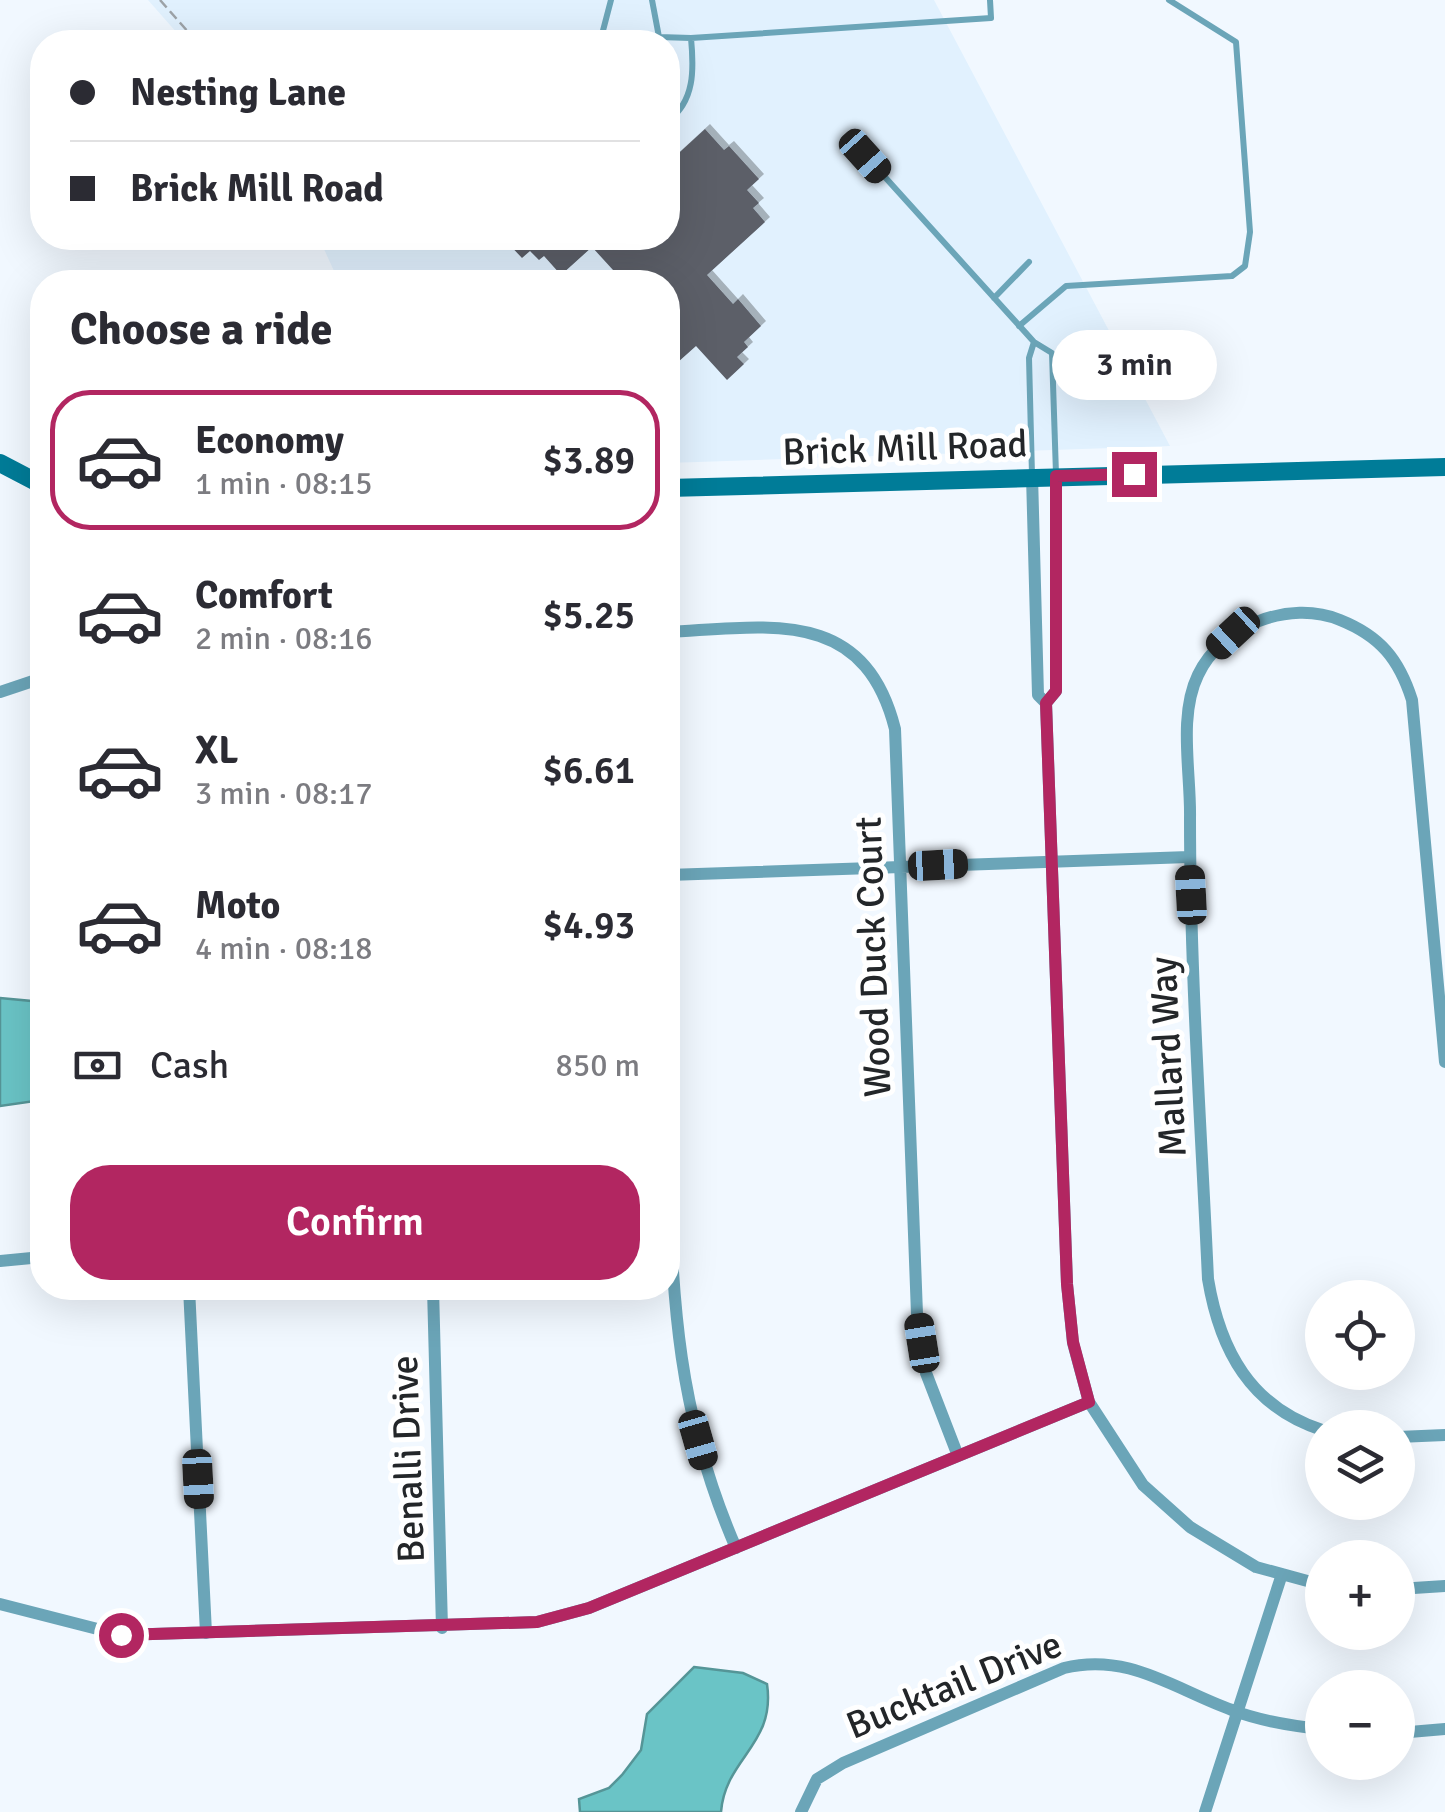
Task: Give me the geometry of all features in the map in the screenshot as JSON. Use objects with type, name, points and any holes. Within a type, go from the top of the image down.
[{"type":"street","points":[[0,463],[30,479]]},
{"type":"street","name":"Brick Mill Road","points":[[680,488],[1445,468]]},
{"type":"street","points":[[1032,476],[1038,695],[1046,703]]},
{"type":"street","points":[[1056,476],[1056,691],[1046,703],[1067,1284],[1073,1342],[1089,1402],[1143,1486],[1190,1527],[1256,1567],[1305,1580]]},
{"type":"street","name":"Mallard Way","points":[[1305,1425],[1294,1421],[1253,1390],[1214,1316],[1208,1280],[1189,857],[1189,708],[1196,677],[1210,654],[1233,633],[1262,619],[1296,614],[1330,616],[1362,628],[1386,646],[1402,669],[1412,700],[1445,1062]]},
{"type":"street","name":"Wood Duck Court","points":[[680,632],[767,628],[816,632],[843,644],[873,674],[888,701],[894,729],[917,1314],[926,1372],[958,1456]]},
{"type":"street","points":[[0,692],[30,682]]},
{"type":"street","points":[[680,875],[1189,857]]},
{"type":"street","points":[[0,1260],[30,1259]]},
{"type":"street","points":[[190,1300],[206,1632]]},
{"type":"street","name":"Benalli Drive","points":[[433,1300],[442,1628]]},
{"type":"street","points":[[673,1300],[682,1372],[714,1498],[736,1548]]},
{"type":"street","points":[[0,1604],[121,1635],[442,1628],[537,1622],[589,1608],[1089,1402]]},
{"type":"street","points":[[1415,1436],[1445,1435]]},
{"type":"street","points":[[1206,1812],[1282,1574]]},
{"type":"street","points":[[1415,1588],[1445,1586]]},
{"type":"street","name":"Bucktail Drive","points":[[801,1812],[817,1779],[843,1763],[1064,1668],[1088,1662],[1144,1670],[1238,1712],[1305,1726]]},
{"type":"street","points":[[1415,1732],[1445,1729]]},
{"type":"lane","points":[[603,30],[610,0]]},
{"type":"lane","points":[[652,0],[658,30]]},
{"type":"lane","points":[[680,37],[992,18],[990,0]]},
{"type":"lane","points":[[1019,326],[1066,286],[1232,276],[1245,266],[1250,232],[1236,42],[1169,0]]},
{"type":"lane","points":[[680,110],[686,104],[694,60],[692,38]]},
{"type":"lane","points":[[865,156],[1034,342],[1052,353],[1056,476]]},
{"type":"lane","points":[[994,298],[1029,262]]},
{"type":"lane","points":[[1032,476],[1029,358],[1034,342]]},
{"type":"path","points":[[160,0],[186,30]]},
{"type":"shaded area","points":[[148,0],[934,0],[1170,446],[680,463],[680,270],[334,270],[324,250],[680,250],[680,30],[174,30]]},
{"type":"water","points":[[0,998],[30,1001],[30,1102],[0,1106]]},
{"type":"water","points":[[694,1667],[743,1673],[767,1684],[764,1722],[731,1778],[721,1812],[580,1812],[579,1799],[609,1788],[622,1775],[641,1750],[647,1714]]},
{"type":"building","points":[[705,129],[724,150],[729,146],[759,179],[747,190],[759,203],[753,208],[765,222],[707,275],[733,304],[738,299],[761,326],[744,342],[748,347],[737,357],[744,364],[727,380],[696,346],[680,360],[680,270],[613,270],[595,250],[680,250],[680,152]]},
{"type":"building","points":[[514,250],[589,250],[567,270],[557,270],[544,256],[539,260],[530,251],[522,258]]},
{"type":"route","points":[[121,1635],[442,1628],[537,1622],[589,1608],[1089,1402],[1073,1342],[1067,1284],[1058,1086],[1046,703],[1056,691],[1056,476],[1134,474]]}]
